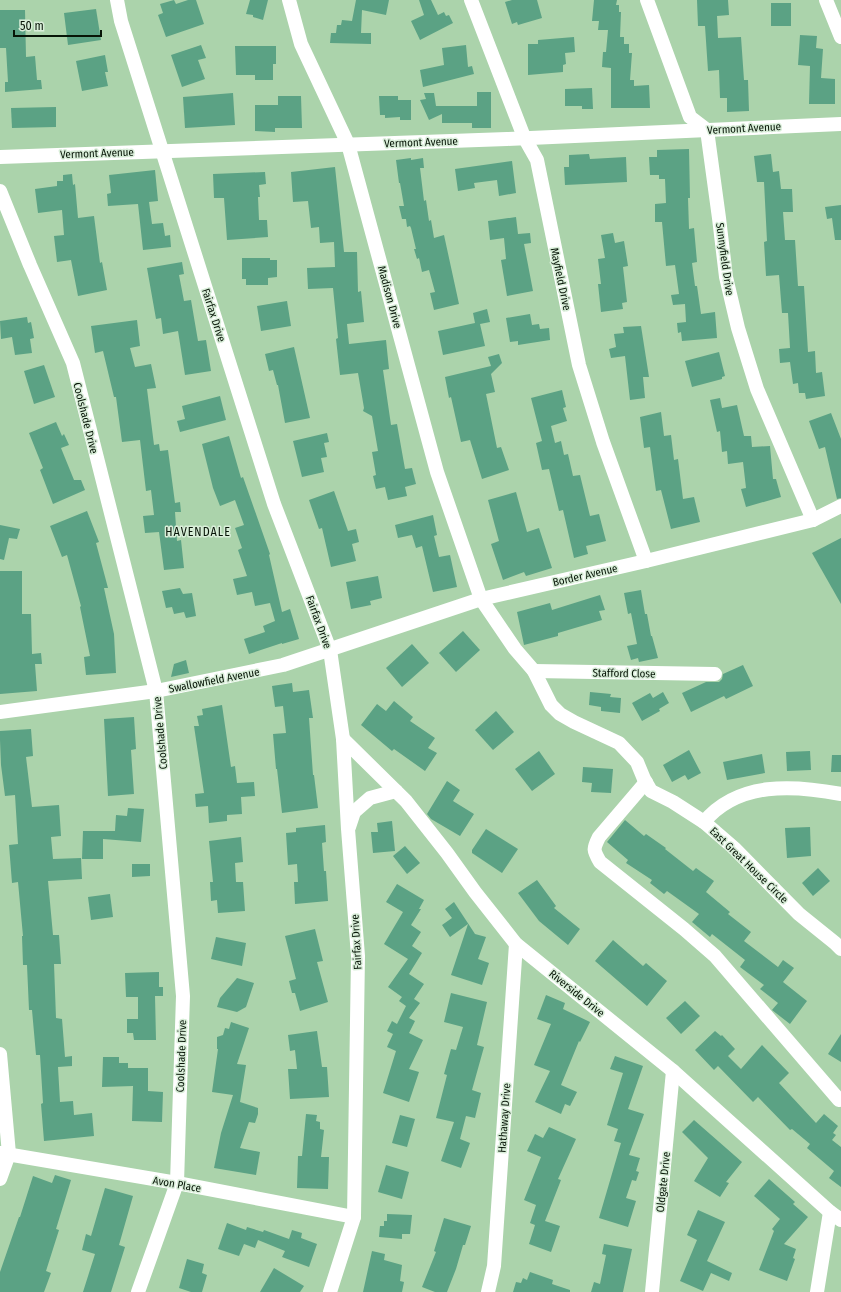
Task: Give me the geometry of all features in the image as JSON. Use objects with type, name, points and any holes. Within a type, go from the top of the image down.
[{"type":"street","name":"Fairfax Drive","points":[[117,0],[121,21],[274,504],[330,650],[343,739],[348,829],[358,956],[354,1218],[330,1292]]},
{"type":"street","name":"Madison Drive","points":[[289,0],[301,44],[348,144],[437,472],[481,599]]},
{"type":"street","name":"Mayfield Drive","points":[[471,0],[524,137],[537,160],[579,365],[603,442],[646,561]]},
{"type":"street","points":[[647,0],[690,117],[706,130]]},
{"type":"street","points":[[826,0],[841,37]]},
{"type":"street","name":"Vermont Avenue","points":[[0,156],[348,144],[841,124]]},
{"type":"street","name":"Sunnyfield Drive","points":[[706,130],[726,277],[738,328],[757,389],[813,520]]},
{"type":"street","name":"Coolshade Drive","points":[[0,191],[72,363],[156,691],[183,996],[177,1183],[138,1292]]},
{"type":"street","name":"Border Avenue","points":[[330,650],[481,599],[646,561],[813,520],[841,506]]},
{"type":"street","name":"East Great House Circle","points":[[481,599],[516,649],[534,671],[551,705],[560,714],[619,743],[638,762],[651,791],[673,802],[704,822],[734,848],[799,914],[841,949]]},
{"type":"street","name":"Swallowfield Avenue","points":[[0,712],[156,691],[283,665],[330,650]]},
{"type":"street","name":"Stafford Close","points":[[534,671],[715,674]]},
{"type":"street","name":"Riverside Drive","points":[[343,739],[411,807],[516,944],[673,1071],[835,1216]]},
{"type":"street","points":[[646,782],[599,837],[594,847],[594,852],[600,862],[684,929],[715,956],[839,1100]]},
{"type":"street","points":[[704,822],[719,807],[737,798],[757,791],[783,787],[841,794]]},
{"type":"street","points":[[348,829],[354,812],[370,798],[396,791]]},
{"type":"street","name":"Hathaway Drive","points":[[488,1292],[494,1266],[516,944]]},
{"type":"street","points":[[0,1054],[4,1153],[0,1179]]},
{"type":"street","name":"Oldgate Drive","points":[[652,1292],[673,1071]]},
{"type":"street","name":"Avon Place","points":[[4,1153],[177,1183],[354,1218]]},
{"type":"street","points":[[817,1292],[835,1216]]},
{"type":"building","points":[[174,0],[176,4],[188,0],[196,0],[204,24],[166,37],[158,15],[163,13],[160,4]]},
{"type":"building","points":[[250,0],[268,0],[263,20],[253,17],[253,15],[246,14]]},
{"type":"building","points":[[356,0],[389,0],[386,15],[362,10],[361,33],[371,33],[371,44],[330,43],[331,33],[336,33],[337,25],[341,25],[342,20],[352,21]]},
{"type":"building","points":[[419,0],[431,0],[438,15],[444,12],[446,16],[449,15],[453,23],[420,40],[411,21],[424,15]]},
{"type":"building","points":[[512,0],[537,0],[542,18],[518,25],[517,22],[512,24],[505,2]]},
{"type":"building","points":[[594,0],[617,0],[616,5],[619,5],[619,12],[621,12],[620,37],[624,37],[624,44],[629,44],[629,53],[632,53],[630,80],[634,80],[634,86],[649,85],[650,108],[611,108],[611,68],[602,67],[603,52],[606,52],[608,30],[598,30],[599,21],[592,21]]},
{"type":"building","points":[[697,0],[728,0],[729,15],[717,16],[718,38],[741,37],[744,80],[748,80],[749,111],[727,112],[727,98],[720,98],[719,70],[708,71],[705,26],[698,26]]},
{"type":"building","points":[[771,3],[791,3],[791,26],[771,26]]},
{"type":"building","points":[[96,9],[101,40],[68,45],[64,13]]},
{"type":"building","points":[[0,10],[25,10],[26,57],[35,56],[37,80],[41,80],[42,89],[5,92],[5,82],[8,82],[6,48],[0,48]]},
{"type":"building","points":[[800,35],[817,36],[816,48],[823,49],[821,78],[835,79],[835,104],[809,104],[810,66],[798,65]]},
{"type":"building","points":[[574,37],[575,52],[565,53],[566,64],[563,65],[563,72],[528,75],[528,44],[538,44],[538,40]]},
{"type":"building","points":[[201,45],[206,58],[198,60],[205,79],[182,87],[171,55]]},
{"type":"building","points":[[466,45],[468,67],[472,66],[474,74],[423,87],[420,70],[444,65],[442,48]]},
{"type":"building","points":[[235,46],[276,46],[276,64],[273,64],[273,80],[255,80],[255,75],[236,75]]},
{"type":"building","points":[[105,55],[108,72],[105,72],[108,86],[82,91],[76,61]]},
{"type":"building","points":[[592,88],[593,109],[582,109],[582,106],[565,106],[565,89]]},
{"type":"building","points":[[477,92],[491,92],[491,128],[472,128],[472,123],[442,123],[442,114],[429,120],[420,100],[426,99],[424,93],[434,93],[436,106],[477,106]]},
{"type":"building","points":[[233,93],[235,125],[185,128],[183,97]]},
{"type":"building","points":[[278,96],[301,96],[302,128],[275,128],[275,132],[255,131],[255,105],[278,105]]},
{"type":"building","points":[[379,96],[398,96],[398,100],[411,100],[411,120],[400,120],[400,117],[385,118],[385,115],[380,115]]},
{"type":"building","points":[[56,107],[56,127],[12,128],[11,108]]},
{"type":"building","points":[[689,149],[689,229],[694,228],[697,262],[692,263],[695,286],[697,286],[701,314],[715,312],[717,338],[682,341],[681,332],[678,333],[677,323],[686,322],[685,304],[673,305],[671,295],[679,294],[675,265],[666,266],[662,222],[655,222],[655,204],[666,203],[665,179],[659,179],[659,175],[650,175],[649,157],[657,157],[657,150]]},
{"type":"building","points":[[589,154],[590,159],[626,157],[627,182],[565,185],[564,167],[569,167],[569,155]]},
{"type":"building","points":[[771,154],[773,172],[779,171],[781,189],[792,189],[793,212],[783,212],[785,240],[795,240],[798,286],[804,286],[808,352],[815,351],[816,373],[822,372],[825,396],[806,399],[805,393],[799,393],[798,383],[793,384],[790,362],[780,363],[779,349],[790,348],[788,313],[782,313],[779,275],[766,276],[764,242],[767,241],[764,182],[757,182],[754,156]]},
{"type":"building","points":[[411,158],[411,160],[423,158],[424,168],[420,168],[424,201],[426,200],[429,221],[431,220],[434,238],[444,235],[459,304],[434,310],[430,293],[435,292],[429,270],[422,272],[419,258],[417,259],[414,249],[416,249],[411,228],[410,226],[407,227],[406,219],[402,219],[399,206],[404,206],[396,160]]},
{"type":"building","points":[[512,161],[516,193],[499,196],[497,180],[474,183],[475,188],[458,191],[455,169]]},
{"type":"building","points":[[335,167],[344,252],[357,252],[358,292],[361,291],[364,322],[347,324],[349,344],[386,340],[389,369],[383,370],[391,425],[397,424],[405,469],[412,468],[416,484],[405,487],[407,496],[388,500],[385,487],[376,489],[373,476],[376,475],[372,452],[378,451],[372,416],[363,411],[364,408],[358,373],[340,375],[333,288],[308,289],[307,268],[335,267],[334,242],[320,243],[319,227],[311,228],[308,201],[293,202],[291,172]]},
{"type":"building","points":[[155,170],[158,201],[149,202],[152,224],[163,223],[165,236],[170,235],[171,247],[143,250],[138,204],[108,206],[107,194],[111,193],[109,175]]},
{"type":"building","points":[[265,172],[266,184],[259,185],[259,220],[267,220],[268,237],[227,240],[224,198],[214,198],[213,174]]},
{"type":"building","points":[[72,174],[73,185],[75,184],[78,218],[94,216],[100,263],[102,262],[107,290],[78,296],[71,260],[57,262],[54,236],[64,235],[62,210],[38,213],[35,189],[57,186],[57,181],[63,181],[63,175]]},
{"type":"building","points":[[841,205],[841,240],[835,240],[832,218],[827,219],[825,207]]},
{"type":"building","points":[[516,217],[518,234],[530,233],[531,243],[524,244],[533,291],[507,296],[501,260],[506,259],[504,238],[490,240],[488,221]]},
{"type":"building","points":[[613,233],[615,243],[624,241],[628,266],[623,267],[627,302],[622,303],[623,309],[601,312],[598,284],[601,284],[598,259],[605,258],[601,235]]},
{"type":"building","points":[[242,258],[270,258],[270,260],[277,260],[277,277],[268,278],[268,285],[246,285],[246,279],[242,279]]},
{"type":"building","points":[[182,262],[184,274],[179,275],[184,301],[191,300],[198,341],[206,340],[211,371],[185,375],[178,331],[163,334],[161,318],[156,319],[147,268]]},
{"type":"building","points":[[287,301],[291,326],[261,331],[257,306]]},
{"type":"building","points":[[487,309],[490,322],[480,324],[485,346],[443,355],[438,331],[475,323],[473,313]]},
{"type":"building","points":[[530,314],[532,325],[539,324],[540,329],[549,328],[550,340],[518,345],[518,341],[510,342],[506,318]]},
{"type":"building","points":[[27,317],[28,323],[31,322],[34,338],[30,339],[32,353],[15,355],[12,337],[1,339],[0,321]]},
{"type":"building","points":[[137,320],[140,346],[130,348],[135,367],[151,364],[156,388],[147,389],[154,445],[159,444],[160,451],[168,450],[175,503],[180,502],[181,512],[175,512],[177,541],[181,540],[184,568],[164,570],[159,532],[145,533],[143,516],[154,515],[151,490],[146,491],[140,440],[122,442],[116,397],[114,397],[103,351],[95,353],[91,326]]},
{"type":"building","points":[[641,326],[649,377],[643,377],[645,398],[630,400],[625,356],[611,358],[609,349],[616,347],[614,334],[624,333],[623,327]]},
{"type":"building","points":[[294,347],[310,418],[285,423],[278,385],[273,370],[269,371],[265,354]]},
{"type":"building","points":[[719,352],[725,376],[722,377],[722,379],[692,387],[685,361]]},
{"type":"building","points":[[499,354],[502,363],[491,374],[495,392],[486,394],[497,448],[501,447],[509,470],[482,479],[470,440],[461,442],[445,377],[491,366],[488,357]]},
{"type":"building","points":[[44,365],[55,397],[34,404],[24,371]]},
{"type":"building","points":[[562,390],[566,407],[563,408],[567,421],[551,426],[555,443],[561,441],[564,455],[568,454],[573,476],[580,475],[590,516],[599,514],[606,541],[586,546],[588,554],[574,558],[563,510],[559,511],[549,469],[542,470],[536,443],[542,441],[531,398]]},
{"type":"building","points":[[220,396],[226,420],[180,432],[177,421],[185,419],[182,406]]},
{"type":"building","points":[[720,398],[722,408],[737,405],[744,436],[751,436],[752,447],[770,446],[773,479],[776,479],[781,497],[746,507],[741,489],[746,488],[743,462],[728,464],[727,451],[722,452],[720,431],[717,432],[710,400]]},
{"type":"building","points":[[661,412],[664,436],[671,435],[674,460],[678,459],[683,499],[694,497],[700,522],[671,529],[661,490],[656,491],[650,447],[644,448],[640,417]]},
{"type":"building","points":[[831,413],[841,439],[841,498],[837,499],[825,447],[819,449],[809,421]]},
{"type":"building","points":[[56,422],[62,436],[64,434],[69,445],[61,448],[74,480],[81,480],[85,490],[53,504],[40,470],[43,468],[29,433]]},
{"type":"building","points":[[327,433],[329,442],[324,443],[327,457],[321,458],[324,472],[302,477],[293,441]]},
{"type":"building","points":[[229,436],[241,478],[243,477],[270,554],[282,612],[290,609],[299,639],[249,654],[244,639],[265,632],[263,626],[275,621],[270,603],[255,606],[252,592],[237,595],[233,579],[247,576],[238,550],[242,548],[235,528],[244,525],[235,500],[220,506],[213,488],[202,444]]},
{"type":"building","points":[[334,491],[348,531],[356,529],[359,542],[352,544],[356,561],[331,567],[322,528],[319,529],[309,500]]},
{"type":"building","points":[[516,492],[527,532],[539,528],[552,568],[526,576],[524,572],[503,580],[491,544],[499,541],[488,500]]},
{"type":"building","points":[[87,511],[99,542],[96,543],[108,588],[104,588],[114,634],[116,673],[86,675],[84,657],[90,656],[81,606],[67,555],[62,557],[50,526]]},
{"type":"building","points":[[433,515],[437,535],[434,536],[439,557],[450,555],[457,587],[433,592],[422,546],[416,548],[412,535],[398,538],[395,525]]},
{"type":"building","points":[[0,525],[20,529],[17,539],[9,538],[4,560],[0,559]]},
{"type":"building","points":[[841,538],[841,604],[812,553]]},
{"type":"building","points":[[0,571],[22,571],[22,614],[31,614],[32,654],[41,653],[42,664],[35,664],[37,691],[0,694]]},
{"type":"building","points":[[378,576],[382,598],[370,601],[371,605],[351,609],[346,582]]},
{"type":"building","points":[[180,588],[183,594],[192,593],[196,616],[186,618],[184,612],[174,614],[172,607],[166,608],[162,591]]},
{"type":"building","points":[[641,590],[645,614],[647,614],[651,636],[658,658],[639,662],[638,658],[631,660],[627,646],[637,644],[631,613],[628,614],[624,593]]},
{"type":"building","points":[[600,595],[605,610],[599,611],[602,620],[558,633],[558,636],[524,645],[517,612],[550,603],[552,610]]},
{"type":"building","points":[[463,631],[480,650],[456,672],[439,653]]},
{"type":"building","points":[[412,644],[429,663],[402,687],[386,668]]},
{"type":"building","points":[[186,660],[189,673],[171,677],[174,664]]},
{"type":"building","points":[[743,665],[753,686],[726,699],[724,696],[691,712],[682,693],[706,682],[719,682],[722,679],[723,674]]},
{"type":"building","points":[[292,683],[293,692],[309,690],[313,718],[309,718],[313,775],[318,808],[282,813],[273,734],[286,733],[283,706],[275,707],[272,686]]},
{"type":"building","points":[[590,692],[611,694],[610,697],[621,698],[620,713],[601,711],[601,707],[589,705]]},
{"type":"building","points":[[663,692],[669,703],[659,709],[660,711],[642,721],[632,703],[650,693],[653,698]]},
{"type":"building","points":[[394,701],[413,717],[410,721],[435,738],[428,748],[437,753],[425,771],[394,749],[392,751],[361,725],[377,704],[386,711]]},
{"type":"building","points":[[222,705],[231,767],[235,766],[237,783],[254,782],[255,796],[241,797],[242,814],[227,815],[227,821],[209,823],[208,806],[196,807],[195,794],[204,793],[194,726],[199,726],[197,716],[203,715],[202,709]]},
{"type":"building","points":[[496,711],[514,732],[493,750],[475,730]]},
{"type":"building","points":[[134,717],[136,749],[131,750],[134,794],[108,796],[104,719]]},
{"type":"building","points":[[31,729],[33,756],[26,757],[32,807],[59,805],[61,836],[51,837],[53,859],[81,858],[82,879],[48,881],[53,935],[59,935],[61,964],[54,964],[56,1018],[62,1019],[65,1057],[72,1056],[72,1066],[58,1067],[60,1102],[73,1101],[74,1115],[92,1113],[94,1136],[44,1141],[41,1104],[43,1103],[40,1055],[36,1055],[32,1010],[29,1010],[27,965],[23,965],[23,936],[18,882],[12,883],[9,845],[18,844],[15,795],[5,796],[1,765],[0,740],[0,731]]},
{"type":"building","points":[[689,750],[701,773],[688,780],[685,775],[672,782],[663,765]]},
{"type":"building","points":[[539,751],[555,774],[532,791],[515,769]]},
{"type":"building","points":[[810,751],[811,770],[787,771],[786,752]]},
{"type":"building","points":[[762,754],[765,773],[727,780],[723,762]]},
{"type":"building","points":[[832,755],[841,755],[841,772],[831,772]]},
{"type":"building","points":[[583,767],[613,769],[611,793],[591,792],[592,783],[582,782]]},
{"type":"building","points":[[447,781],[460,790],[453,801],[474,814],[460,836],[431,819],[427,814]]},
{"type":"building","points":[[128,808],[144,809],[141,842],[103,839],[103,859],[82,859],[83,831],[115,831],[116,815],[127,816]]},
{"type":"building","points":[[625,820],[644,836],[646,834],[666,848],[665,849],[693,871],[696,868],[714,881],[706,892],[730,912],[728,914],[751,932],[744,941],[778,967],[783,960],[794,968],[783,982],[807,1001],[790,1024],[772,1010],[778,1003],[760,989],[764,985],[740,967],[745,960],[712,934],[710,937],[692,922],[699,914],[667,891],[664,894],[650,883],[652,880],[626,863],[628,860],[607,842]]},
{"type":"building","points":[[392,821],[395,851],[373,853],[371,832],[378,832],[377,823]]},
{"type":"building","points":[[325,825],[326,842],[322,843],[328,901],[295,904],[294,882],[298,882],[297,864],[288,865],[286,833],[296,832],[296,828]]},
{"type":"building","points":[[810,827],[811,856],[787,858],[785,828]]},
{"type":"building","points":[[486,829],[518,849],[502,873],[472,853],[472,850]]},
{"type":"building","points":[[241,837],[243,862],[235,863],[236,882],[243,882],[245,911],[218,913],[217,900],[211,901],[210,882],[213,882],[209,841]]},
{"type":"building","points":[[405,846],[420,863],[407,874],[393,856]]},
{"type":"building","points":[[132,864],[150,864],[150,876],[132,877]]},
{"type":"building","points":[[818,868],[830,881],[813,896],[802,883]]},
{"type":"building","points":[[537,880],[556,906],[554,908],[580,929],[568,945],[539,921],[518,893]]},
{"type":"building","points":[[397,884],[424,900],[419,909],[421,909],[411,925],[421,932],[412,946],[422,953],[409,974],[424,984],[414,999],[420,1003],[409,1018],[415,1021],[409,1033],[423,1040],[409,1069],[419,1072],[409,1102],[383,1093],[396,1051],[387,1047],[393,1034],[387,1031],[392,1021],[397,1024],[406,1006],[399,1001],[402,997],[388,987],[408,959],[384,944],[403,912],[386,902]]},
{"type":"building","points":[[110,894],[113,917],[91,920],[88,897]]},
{"type":"building","points":[[454,902],[475,934],[486,937],[478,959],[489,963],[482,985],[451,975],[468,924],[450,937],[442,925],[452,918],[445,909]]},
{"type":"building","points":[[315,929],[323,961],[317,962],[328,1002],[300,1011],[295,993],[292,993],[289,981],[296,979],[285,936]]},
{"type":"building","points":[[216,937],[246,943],[242,966],[211,959]]},
{"type":"building","points":[[613,940],[643,966],[646,963],[667,981],[647,1006],[595,961]]},
{"type":"building","points":[[159,972],[159,987],[163,987],[163,996],[155,996],[156,1040],[134,1040],[133,1033],[127,1033],[127,1019],[138,1019],[138,997],[126,997],[125,973]]},
{"type":"building","points":[[237,978],[254,983],[246,1007],[237,1012],[217,1007],[220,998]]},
{"type":"building","points":[[451,993],[487,1002],[477,1045],[484,1047],[472,1090],[481,1093],[475,1118],[466,1116],[460,1139],[470,1143],[461,1168],[441,1161],[454,1122],[436,1118],[447,1075],[444,1074],[451,1049],[456,1050],[463,1027],[444,1022]]},
{"type":"building","points":[[546,995],[565,1003],[563,1009],[590,1022],[580,1042],[579,1041],[561,1085],[577,1092],[570,1106],[565,1104],[561,1114],[535,1102],[550,1071],[534,1065],[551,1024],[537,1019]]},
{"type":"building","points":[[685,1001],[700,1016],[681,1034],[666,1018]]},
{"type":"building","points":[[231,1022],[249,1028],[237,1064],[246,1065],[240,1102],[258,1108],[258,1114],[255,1123],[249,1122],[240,1148],[260,1152],[256,1175],[214,1168],[221,1133],[233,1095],[212,1092],[218,1049],[217,1037],[223,1035],[225,1028],[229,1029]]},
{"type":"building","points":[[317,1031],[322,1067],[327,1067],[329,1097],[290,1099],[288,1069],[297,1069],[295,1050],[290,1051],[288,1035]]},
{"type":"building","points":[[715,1031],[721,1036],[722,1035],[735,1049],[728,1056],[741,1069],[762,1045],[789,1073],[779,1083],[816,1123],[824,1114],[838,1126],[833,1133],[836,1135],[832,1140],[841,1147],[841,1187],[829,1178],[834,1171],[807,1148],[810,1144],[792,1129],[790,1130],[758,1097],[753,1102],[718,1066],[714,1070],[695,1050]]},
{"type":"building","points":[[841,1034],[841,1062],[828,1054]]},
{"type":"building","points":[[615,1056],[643,1066],[628,1109],[644,1114],[629,1155],[640,1158],[636,1171],[639,1172],[636,1181],[632,1180],[626,1198],[636,1201],[628,1227],[599,1218],[621,1143],[614,1141],[618,1129],[607,1125],[623,1073],[610,1069]]},
{"type":"building","points":[[103,1057],[119,1057],[119,1063],[128,1063],[128,1068],[148,1068],[148,1091],[163,1092],[162,1122],[132,1121],[133,1086],[102,1087]]},
{"type":"building","points":[[306,1114],[317,1115],[316,1121],[320,1122],[320,1129],[324,1130],[321,1157],[329,1157],[328,1189],[297,1188],[298,1156],[302,1156]]},
{"type":"building","points":[[400,1115],[415,1119],[407,1147],[392,1143]]},
{"type":"building","points":[[694,1120],[742,1162],[726,1182],[729,1183],[720,1197],[694,1181],[708,1158],[682,1132]]},
{"type":"building","points":[[549,1127],[576,1139],[558,1179],[561,1180],[545,1221],[560,1226],[551,1252],[529,1244],[535,1225],[530,1223],[536,1205],[524,1200],[541,1157],[527,1151],[535,1134],[543,1138]]},
{"type":"building","points":[[386,1165],[409,1172],[402,1199],[378,1192]]},
{"type":"building","points":[[55,1175],[71,1180],[56,1229],[59,1230],[46,1271],[51,1273],[44,1292],[0,1292],[0,1272],[33,1176],[52,1183]]},
{"type":"building","points":[[769,1179],[795,1202],[793,1204],[808,1217],[784,1244],[796,1249],[793,1258],[795,1259],[787,1281],[759,1270],[774,1231],[772,1229],[780,1219],[754,1196]]},
{"type":"building","points":[[105,1188],[133,1196],[119,1245],[125,1247],[111,1292],[83,1292],[95,1254],[82,1250],[86,1234],[91,1236]]},
{"type":"building","points":[[698,1210],[725,1222],[707,1261],[732,1273],[729,1281],[711,1273],[703,1291],[680,1281],[697,1240],[687,1235]]},
{"type":"building","points":[[387,1214],[412,1215],[410,1234],[402,1234],[402,1239],[379,1237],[380,1226],[384,1226],[384,1221],[387,1221]]},
{"type":"building","points":[[444,1218],[471,1226],[447,1292],[435,1292],[422,1287],[436,1252],[434,1251]]},
{"type":"building","points":[[227,1223],[246,1230],[247,1227],[263,1232],[264,1230],[289,1239],[292,1230],[302,1233],[301,1238],[317,1244],[309,1267],[282,1257],[285,1251],[258,1240],[255,1248],[244,1244],[239,1256],[218,1249]]},
{"type":"building","points":[[604,1244],[632,1249],[623,1292],[591,1292],[594,1282],[600,1284],[606,1255],[602,1254]]},
{"type":"building","points":[[372,1251],[385,1254],[384,1260],[402,1265],[400,1281],[404,1282],[402,1292],[363,1292]]},
{"type":"building","points":[[187,1259],[204,1264],[202,1273],[207,1275],[202,1292],[191,1292],[179,1288]]},
{"type":"building","points":[[274,1268],[304,1286],[300,1292],[260,1292]]},
{"type":"building","points":[[530,1272],[553,1280],[552,1284],[570,1290],[570,1292],[513,1292],[516,1282],[521,1283],[523,1278],[527,1280]]},
{"type":"district","name":"HAVENDALE","points":[[198,532]]}]
